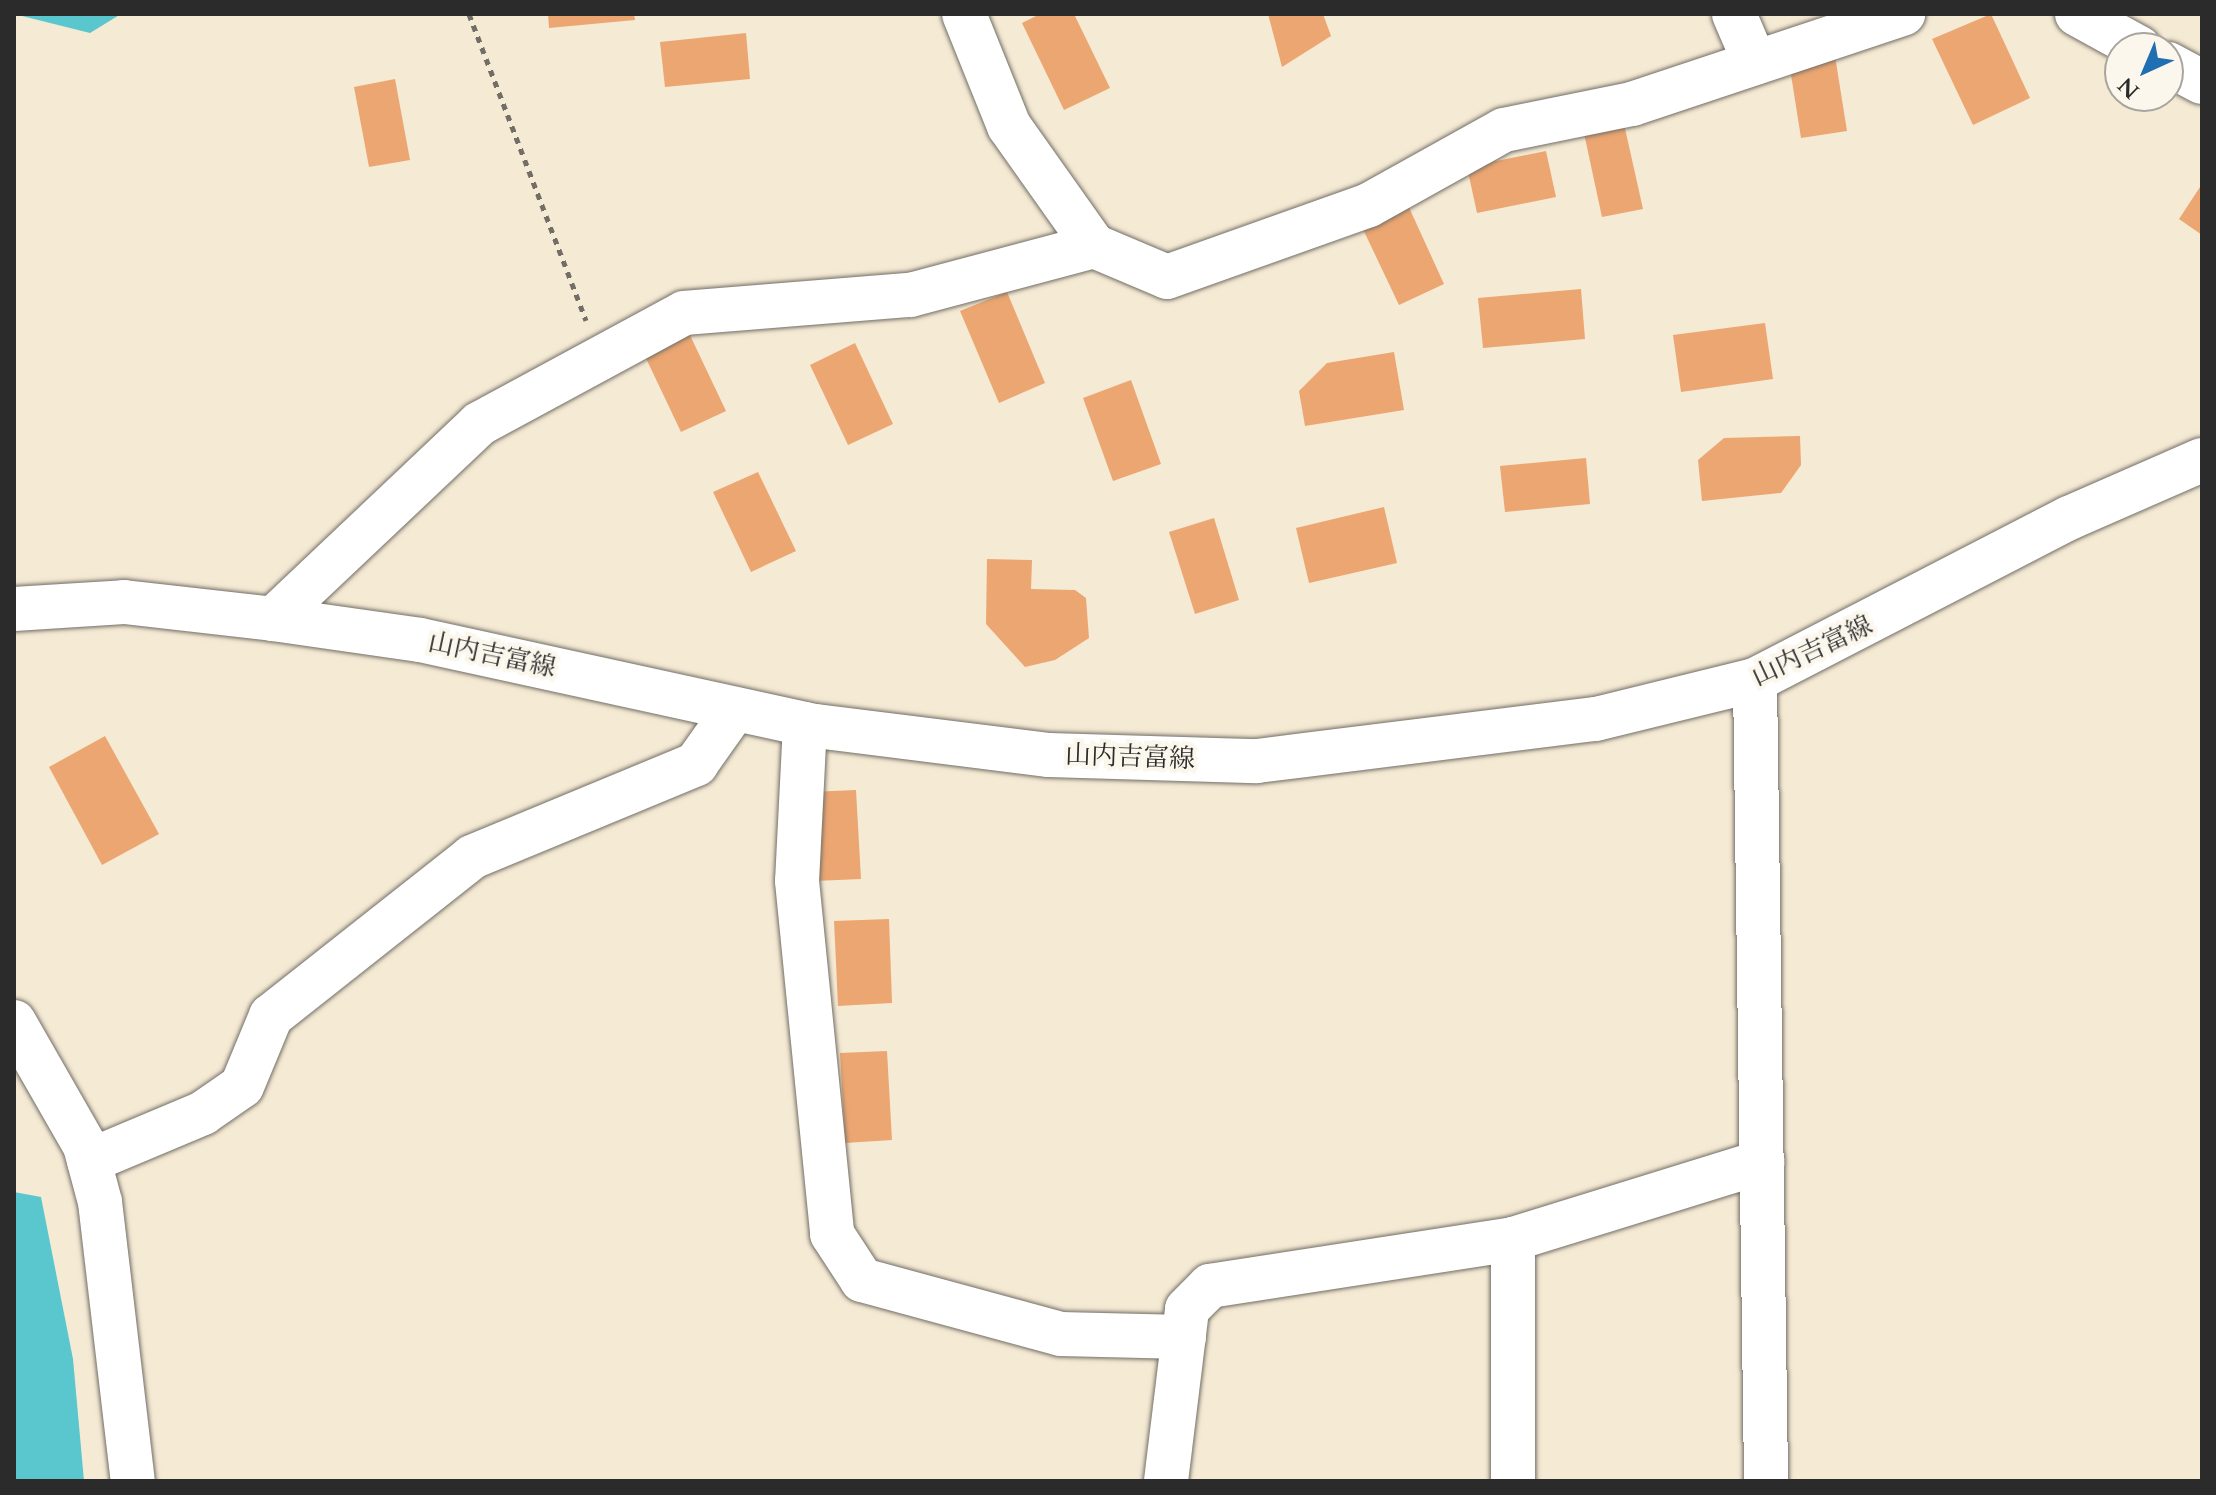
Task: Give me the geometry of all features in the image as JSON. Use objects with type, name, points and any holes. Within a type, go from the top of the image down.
[{"type":"street","points":[[964,14],[1009,126],[1094,246],[1167,277],[1369,205],[1504,130],[1632,104],[1903,14]]},
{"type":"street","points":[[1734,14],[1755,63]]},
{"type":"street","points":[[2077,14],[2110,32]]},
{"type":"street","points":[[2184,72],[2202,82]]},
{"type":"street","points":[[273,619],[479,424],[684,313],[910,295],[1094,246]]},
{"type":"street","name":"山内吉富線","points":[[14,609],[124,602],[273,619],[420,640],[805,724],[1049,755],[1257,761],[1596,719],[1755,680],[2069,518],[2202,460]]},
{"type":"street","points":[[1755,680],[1766,1481]]},
{"type":"street","points":[[89,1161],[203,1113],[242,1086],[271,1016],[472,857],[696,764],[735,709]]},
{"type":"street","points":[[805,724],[797,881],[832,1234],[862,1280],[1061,1334],[1184,1337]]},
{"type":"street","points":[[14,1022],[89,1161],[100,1202],[133,1481]]},
{"type":"street","points":[[1166,1481],[1187,1309],[1210,1286],[1513,1239],[1762,1162]]},
{"type":"street","points":[[1513,1239],[1513,1481]]},
{"type":"path","points":[[469,14],[600,358]]},
{"type":"water","points":[[14,14],[121,14],[90,33]]},
{"type":"water","points":[[14,1192],[41,1197],[73,1359],[84,1481],[14,1481]]},
{"type":"building","points":[[548,14],[634,14],[635,20],[549,28]]},
{"type":"building","points":[[1040,14],[1074,14],[1110,88],[1064,110],[1022,23]]},
{"type":"building","points":[[1268,14],[1323,14],[1331,36],[1282,67]]},
{"type":"building","points":[[1991,14],[2030,98],[1973,125],[1932,39]]},
{"type":"building","points":[[746,33],[750,79],[665,87],[660,42]]},
{"type":"building","points":[[1835,56],[1847,131],[1801,138],[1789,62]]},
{"type":"building","points":[[395,79],[410,160],[369,167],[354,87]]},
{"type":"building","points":[[1622,115],[1643,209],[1602,217],[1582,124]]},
{"type":"building","points":[[1546,151],[1556,197],[1477,213],[1467,167]]},
{"type":"building","points":[[2202,184],[2202,235],[2179,219]]},
{"type":"building","points":[[1407,203],[1444,284],[1399,305],[1361,225]]},
{"type":"building","points":[[1581,289],[1585,339],[1483,348],[1478,298]]},
{"type":"building","points":[[1007,292],[1045,383],[999,403],[960,311]]},
{"type":"building","points":[[1765,323],[1773,379],[1681,392],[1673,335]]},
{"type":"building","points":[[688,331],[726,411],[681,432],[643,352]]},
{"type":"building","points":[[855,343],[893,424],[848,445],[810,365]]},
{"type":"building","points":[[1394,352],[1404,410],[1305,426],[1299,391],[1327,363]]},
{"type":"building","points":[[1131,380],[1161,464],[1113,481],[1083,398]]},
{"type":"building","points":[[1800,436],[1801,465],[1781,493],[1702,501],[1698,460],[1724,438]]},
{"type":"building","points":[[1586,458],[1590,504],[1505,512],[1500,466]]},
{"type":"building","points":[[758,472],[796,551],[751,572],[713,492]]},
{"type":"building","points":[[1384,507],[1397,563],[1309,583],[1296,528]]},
{"type":"building","points":[[1214,518],[1239,600],[1195,614],[1169,532]]},
{"type":"building","points":[[987,559],[1032,560],[1031,589],[1075,590],[1086,598],[1089,638],[1055,660],[1025,667],[986,624]]},
{"type":"building","points":[[105,736],[159,834],[102,865],[49,767]]},
{"type":"building","points":[[856,790],[861,879],[814,881],[809,792]]},
{"type":"building","points":[[889,919],[892,1003],[838,1006],[834,921]]},
{"type":"building","points":[[887,1051],[892,1140],[845,1143],[840,1053]]}]
